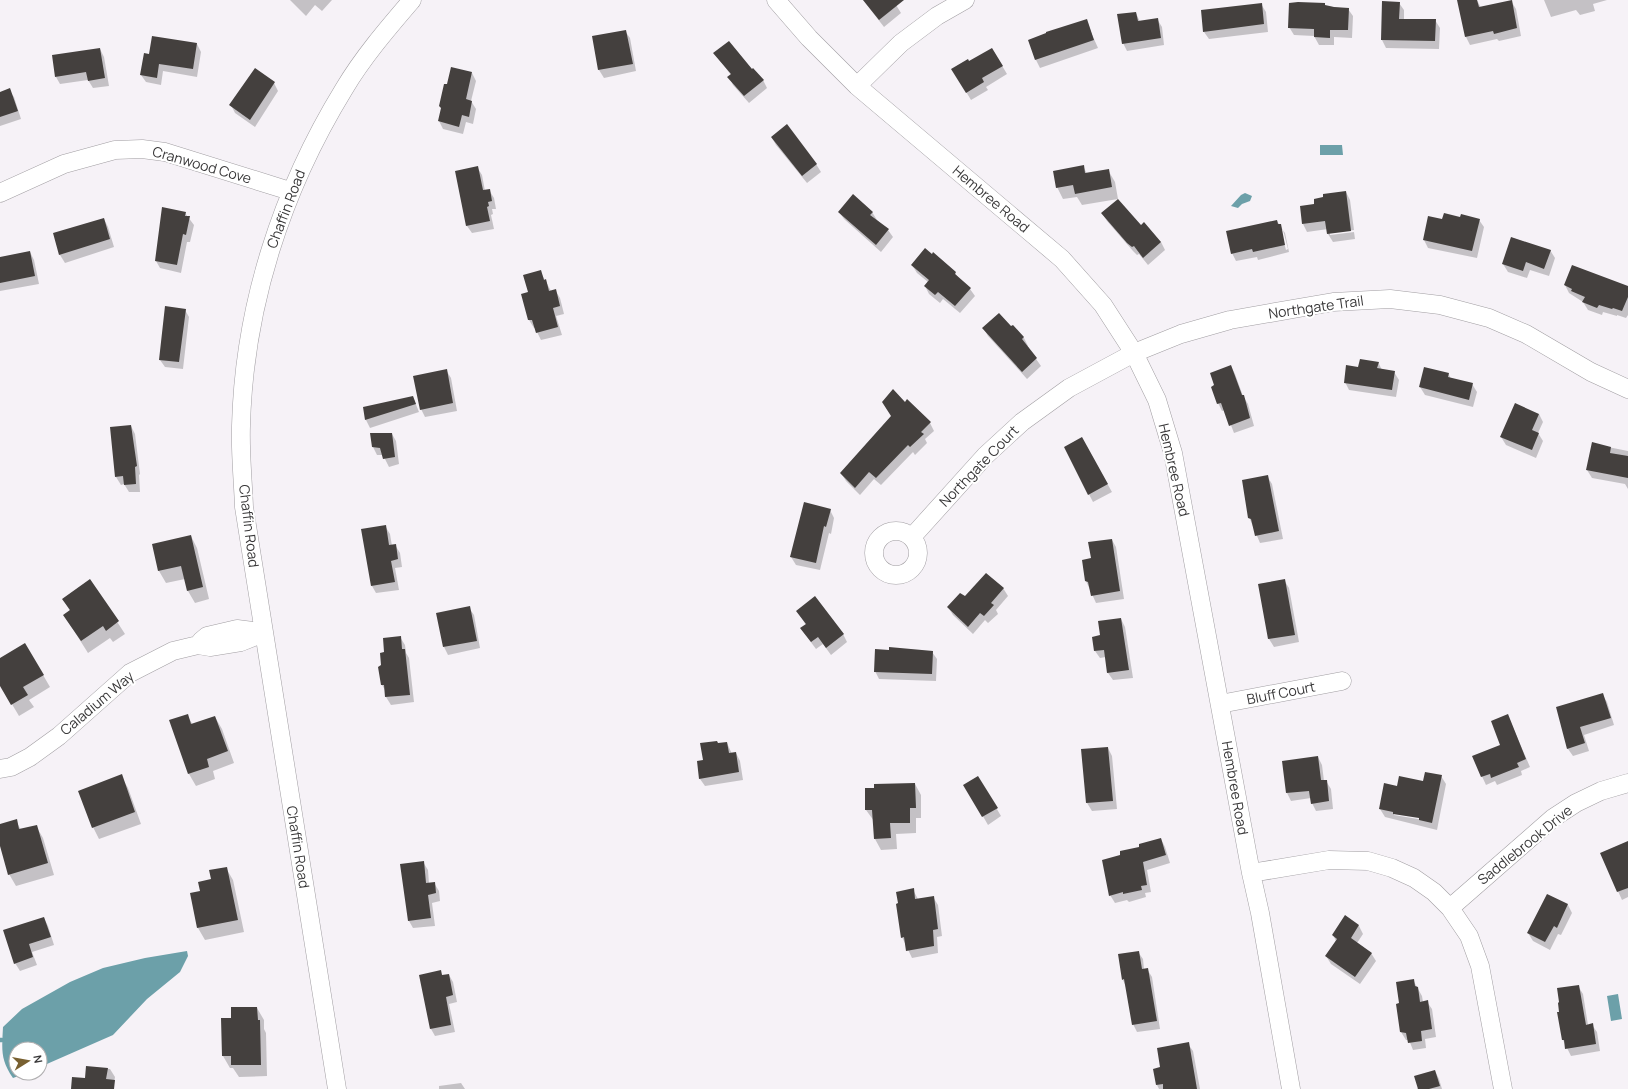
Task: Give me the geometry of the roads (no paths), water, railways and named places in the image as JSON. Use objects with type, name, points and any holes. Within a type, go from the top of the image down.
[{"type":"street","name":"Chaffin Road","points":[[337,1089],[244,507],[241,426],[248,344],[265,266],[290,191],[316,138],[344,88],[377,41],[412,0]]},
{"type":"street","name":"Hembree Road","points":[[776,0],[809,38],[857,86],[1062,259],[1103,305],[1134,353],[1157,400],[1173,453],[1251,873],[1260,913],[1291,1089]]},
{"type":"street","points":[[857,86],[901,43],[937,16],[965,0]]},
{"type":"street","name":"Cranwood Cove","points":[[0,193],[64,164],[115,150],[142,149],[165,152],[290,191]]},
{"type":"street","name":"Northgate Trail","points":[[1134,353],[1180,334],[1230,320],[1333,302],[1390,299],[1440,304],[1489,318],[1526,334],[1591,372],[1628,389]]},
{"type":"street","name":"Northgate Court","points":[[912,537],[985,456],[1022,422],[1069,388],[1134,353]]},
{"type":"street","name":"Caladium Way","points":[[0,769],[11,766],[30,757],[59,736],[130,673],[173,651],[198,645],[207,636],[237,629],[264,632]]},
{"type":"street","name":"Bluff Court","points":[[1220,704],[1342,681]]},
{"type":"street","name":"Saddlebrook Drive","points":[[1450,908],[1553,818],[1576,803],[1595,794],[1628,783]]},
{"type":"street","points":[[1251,873],[1329,860],[1368,861],[1392,868],[1414,878],[1434,892],[1450,908],[1469,936],[1480,966],[1503,1089]]},
{"type":"water","points":[[1320,145],[1342,145],[1343,155],[1320,155]]},
{"type":"water","points":[[1245,193],[1252,196],[1250,201],[1242,204],[1238,208],[1231,206],[1241,195]]},
{"type":"water","points":[[187,951],[188,956],[180,972],[147,999],[113,1035],[48,1063],[48,1041],[8,1041],[8,1069],[2,1048],[3,1027],[22,1009],[70,982],[103,968],[145,958]]},
{"type":"water","points":[[1618,994],[1622,1019],[1611,1021],[1607,996]]}]
